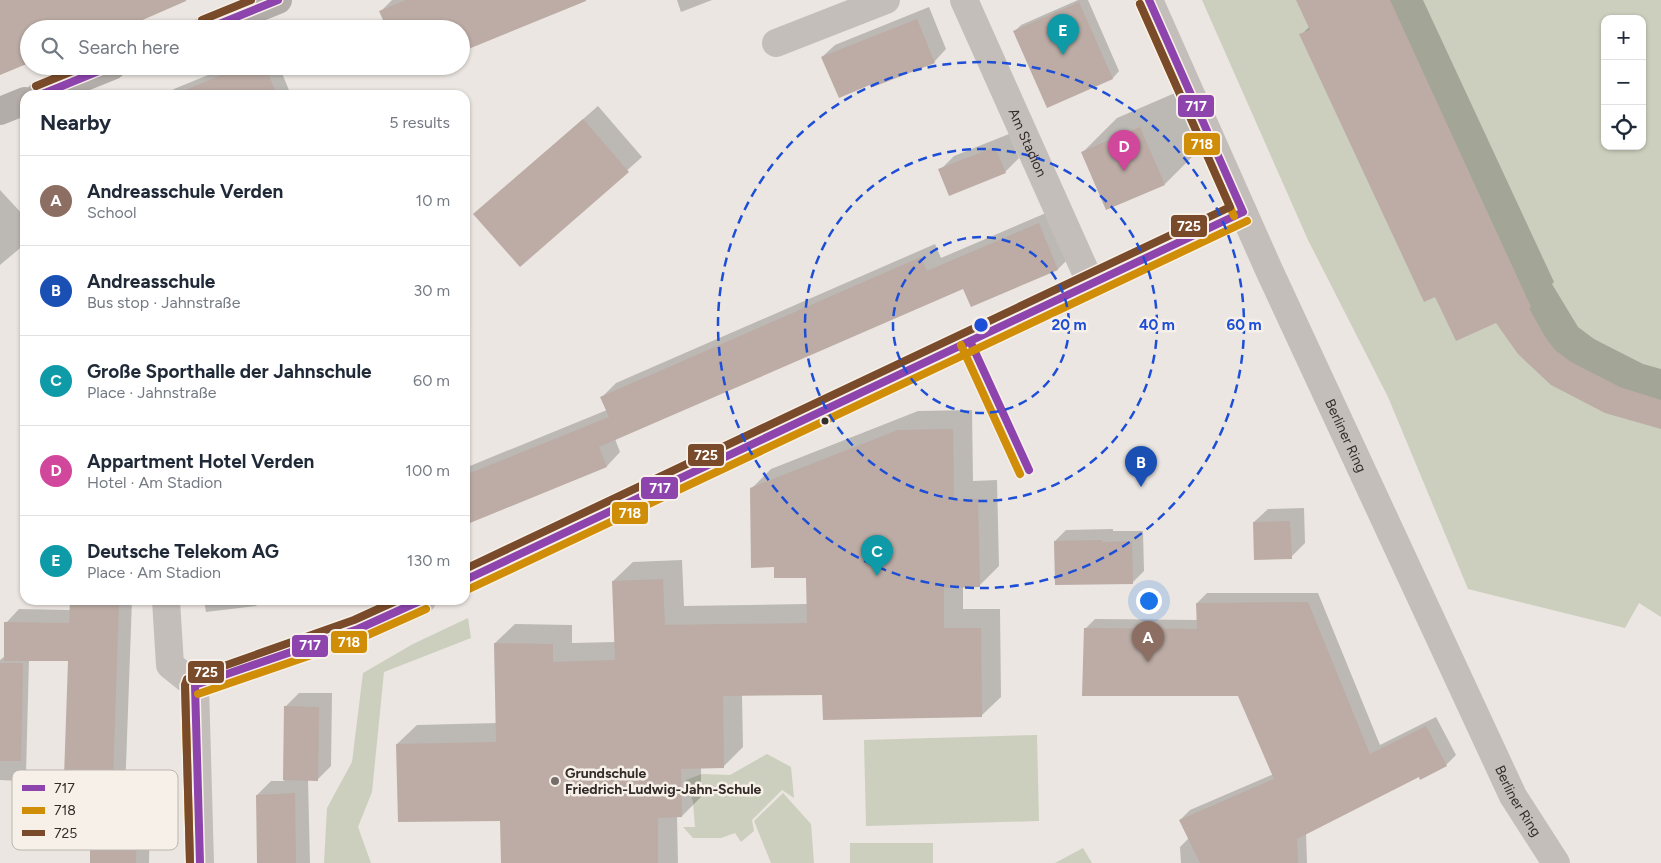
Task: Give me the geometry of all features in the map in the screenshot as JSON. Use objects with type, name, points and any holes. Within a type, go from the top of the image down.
[{"type":"main road","points":[[220,20],[243,6],[278,0]]},
{"type":"main road","points":[[52,90],[90,75]]},
{"type":"main road","points":[[0,111],[20,103]]},
{"type":"street","points":[[776,43],[886,0]]},
{"type":"street","name":"Am Stadion","points":[[964,0],[1091,284]]},
{"type":"street","name":"Berliner Ring","points":[[1149,0],[1243,212],[1513,796],[1556,863]]},
{"type":"street","points":[[470,578],[1243,212]]},
{"type":"street","points":[[166,605],[170,665],[195,685],[200,863]]},
{"type":"street","points":[[195,685],[358,629],[411,605]]},
{"type":"green space","points":[[1202,0],[1661,0],[1661,617],[1639,603],[1625,628],[1468,589],[1388,397],[1308,240]]},
{"type":"green space","points":[[468,618],[471,638],[384,672],[372,792],[358,827],[371,863],[324,863],[327,808],[352,762],[363,673],[413,644]]},
{"type":"green space","points":[[1037,735],[1039,821],[866,826],[864,740]]},
{"type":"green space","points":[[767,754],[791,767],[794,798],[782,790],[752,820],[754,831],[741,842],[735,833],[721,838],[693,838],[683,827],[695,827],[693,802],[686,780],[702,774],[730,775]]},
{"type":"green space","points":[[783,793],[811,824],[814,863],[771,863],[754,821]]},
{"type":"green space","points":[[850,843],[933,843],[933,863],[850,863]]},
{"type":"green space","points":[[1083,848],[1092,863],[1055,863]]},
{"type":"building","points":[[0,0],[186,0],[143,20],[20,20],[20,67],[0,75]]},
{"type":"building","points":[[406,0],[586,0],[470,48],[470,20],[383,20],[379,11]]},
{"type":"building","points":[[1296,0],[1390,0],[1531,307],[1529,308],[1544,335],[1555,350],[1571,362],[1620,387],[1661,400],[1661,429],[1605,413],[1551,385],[1518,354],[1496,323],[1456,341],[1435,297],[1424,302],[1299,34],[1310,30]]},
{"type":"building","points":[[1079,2],[1113,79],[1047,108],[1013,31]]},
{"type":"building","points":[[917,19],[935,63],[873,87],[872,84],[839,98],[821,57]]},
{"type":"building","points":[[221,75],[269,75],[275,90],[186,90]]},
{"type":"building","points":[[583,119],[629,172],[520,267],[473,214]]},
{"type":"building","points":[[1140,127],[1165,185],[1106,210],[1081,152]]},
{"type":"building","points":[[995,147],[1006,173],[949,196],[938,169]]},
{"type":"building","points":[[1039,223],[1058,270],[971,307],[963,289],[599,447],[607,467],[470,523],[470,473],[609,417],[600,397],[921,257],[927,271]]},
{"type":"building","points":[[953,429],[954,500],[978,499],[980,587],[944,588],[944,628],[981,628],[982,717],[823,720],[822,695],[723,696],[724,768],[681,769],[682,817],[658,818],[658,863],[501,863],[500,821],[398,822],[396,744],[496,742],[494,643],[553,644],[553,662],[615,660],[612,581],[663,579],[665,625],[807,623],[806,578],[774,578],[774,567],[751,568],[750,488],[898,430]]},
{"type":"building","points":[[1290,521],[1292,559],[1254,560],[1253,522]]},
{"type":"building","points":[[1102,540],[1102,542],[1132,541],[1133,584],[1055,585],[1054,541]]},
{"type":"building","points":[[1308,602],[1370,754],[1426,726],[1447,766],[1420,780],[1419,777],[1297,839],[1298,863],[1200,863],[1179,820],[1274,779],[1238,696],[1082,696],[1084,628],[1197,629],[1196,603]]},
{"type":"building","points":[[70,605],[119,605],[113,770],[64,770],[68,661],[4,661],[4,622],[69,623]]},
{"type":"building","points":[[0,663],[23,663],[21,761],[0,761]]},
{"type":"building","points":[[284,706],[319,707],[318,781],[283,780]]},
{"type":"building","points":[[295,793],[296,863],[257,863],[256,795]]},
{"type":"building","points":[[90,850],[136,850],[136,863],[90,863]]},
{"type":"transit line","name":"725","points":[[202,20],[251,0]]},
{"type":"transit line","name":"717","points":[[229,20],[278,0]]},
{"type":"transit line","name":"717","points":[[1149,0],[1243,212]]},
{"type":"transit line","name":"718","points":[[1140,4],[1234,216]]},
{"type":"transit line","name":"725","points":[[470,567],[1230,207],[1140,4]]},
{"type":"transit line","name":"725","points":[[36,86],[63,75]]},
{"type":"transit line","name":"717","points":[[52,90],[89,75]]},
{"type":"transit line","name":"717","points":[[470,578],[1243,212]]},
{"type":"transit line","name":"718","points":[[470,589],[1247,221]]},
{"type":"transit line","name":"717","points":[[970,341],[1029,470]]},
{"type":"transit line","name":"718","points":[[961,345],[1020,474]]},
{"type":"transit line","name":"725","points":[[190,863],[185,685],[187,679],[354,620],[387,605]]},
{"type":"transit line","name":"717","points":[[195,685],[358,629],[411,605]]},
{"type":"transit line","name":"718","points":[[198,694],[361,638],[426,609]]},
{"type":"transit line","name":"718","points":[[185,685],[190,863]]},
{"type":"transit line","name":"717","points":[[195,685],[200,863]]},
{"type":"place","name":"Deutsche Telekom AG","points":[[1063,55]]},
{"type":"place","name":"Appartment Hotel Verden","points":[[1124,171]]},
{"type":"place","name":"Andreasschule","points":[[1141,487]]},
{"type":"place","name":"Große Sporthalle der Jahnschule","points":[[877,576]]},
{"type":"place","name":"Andreasschule Verden","points":[[1148,662]]},
{"type":"place","name":"Grundschule Friedrich-Ludwig-Jahn-Schule","points":[[555,781]]}]
